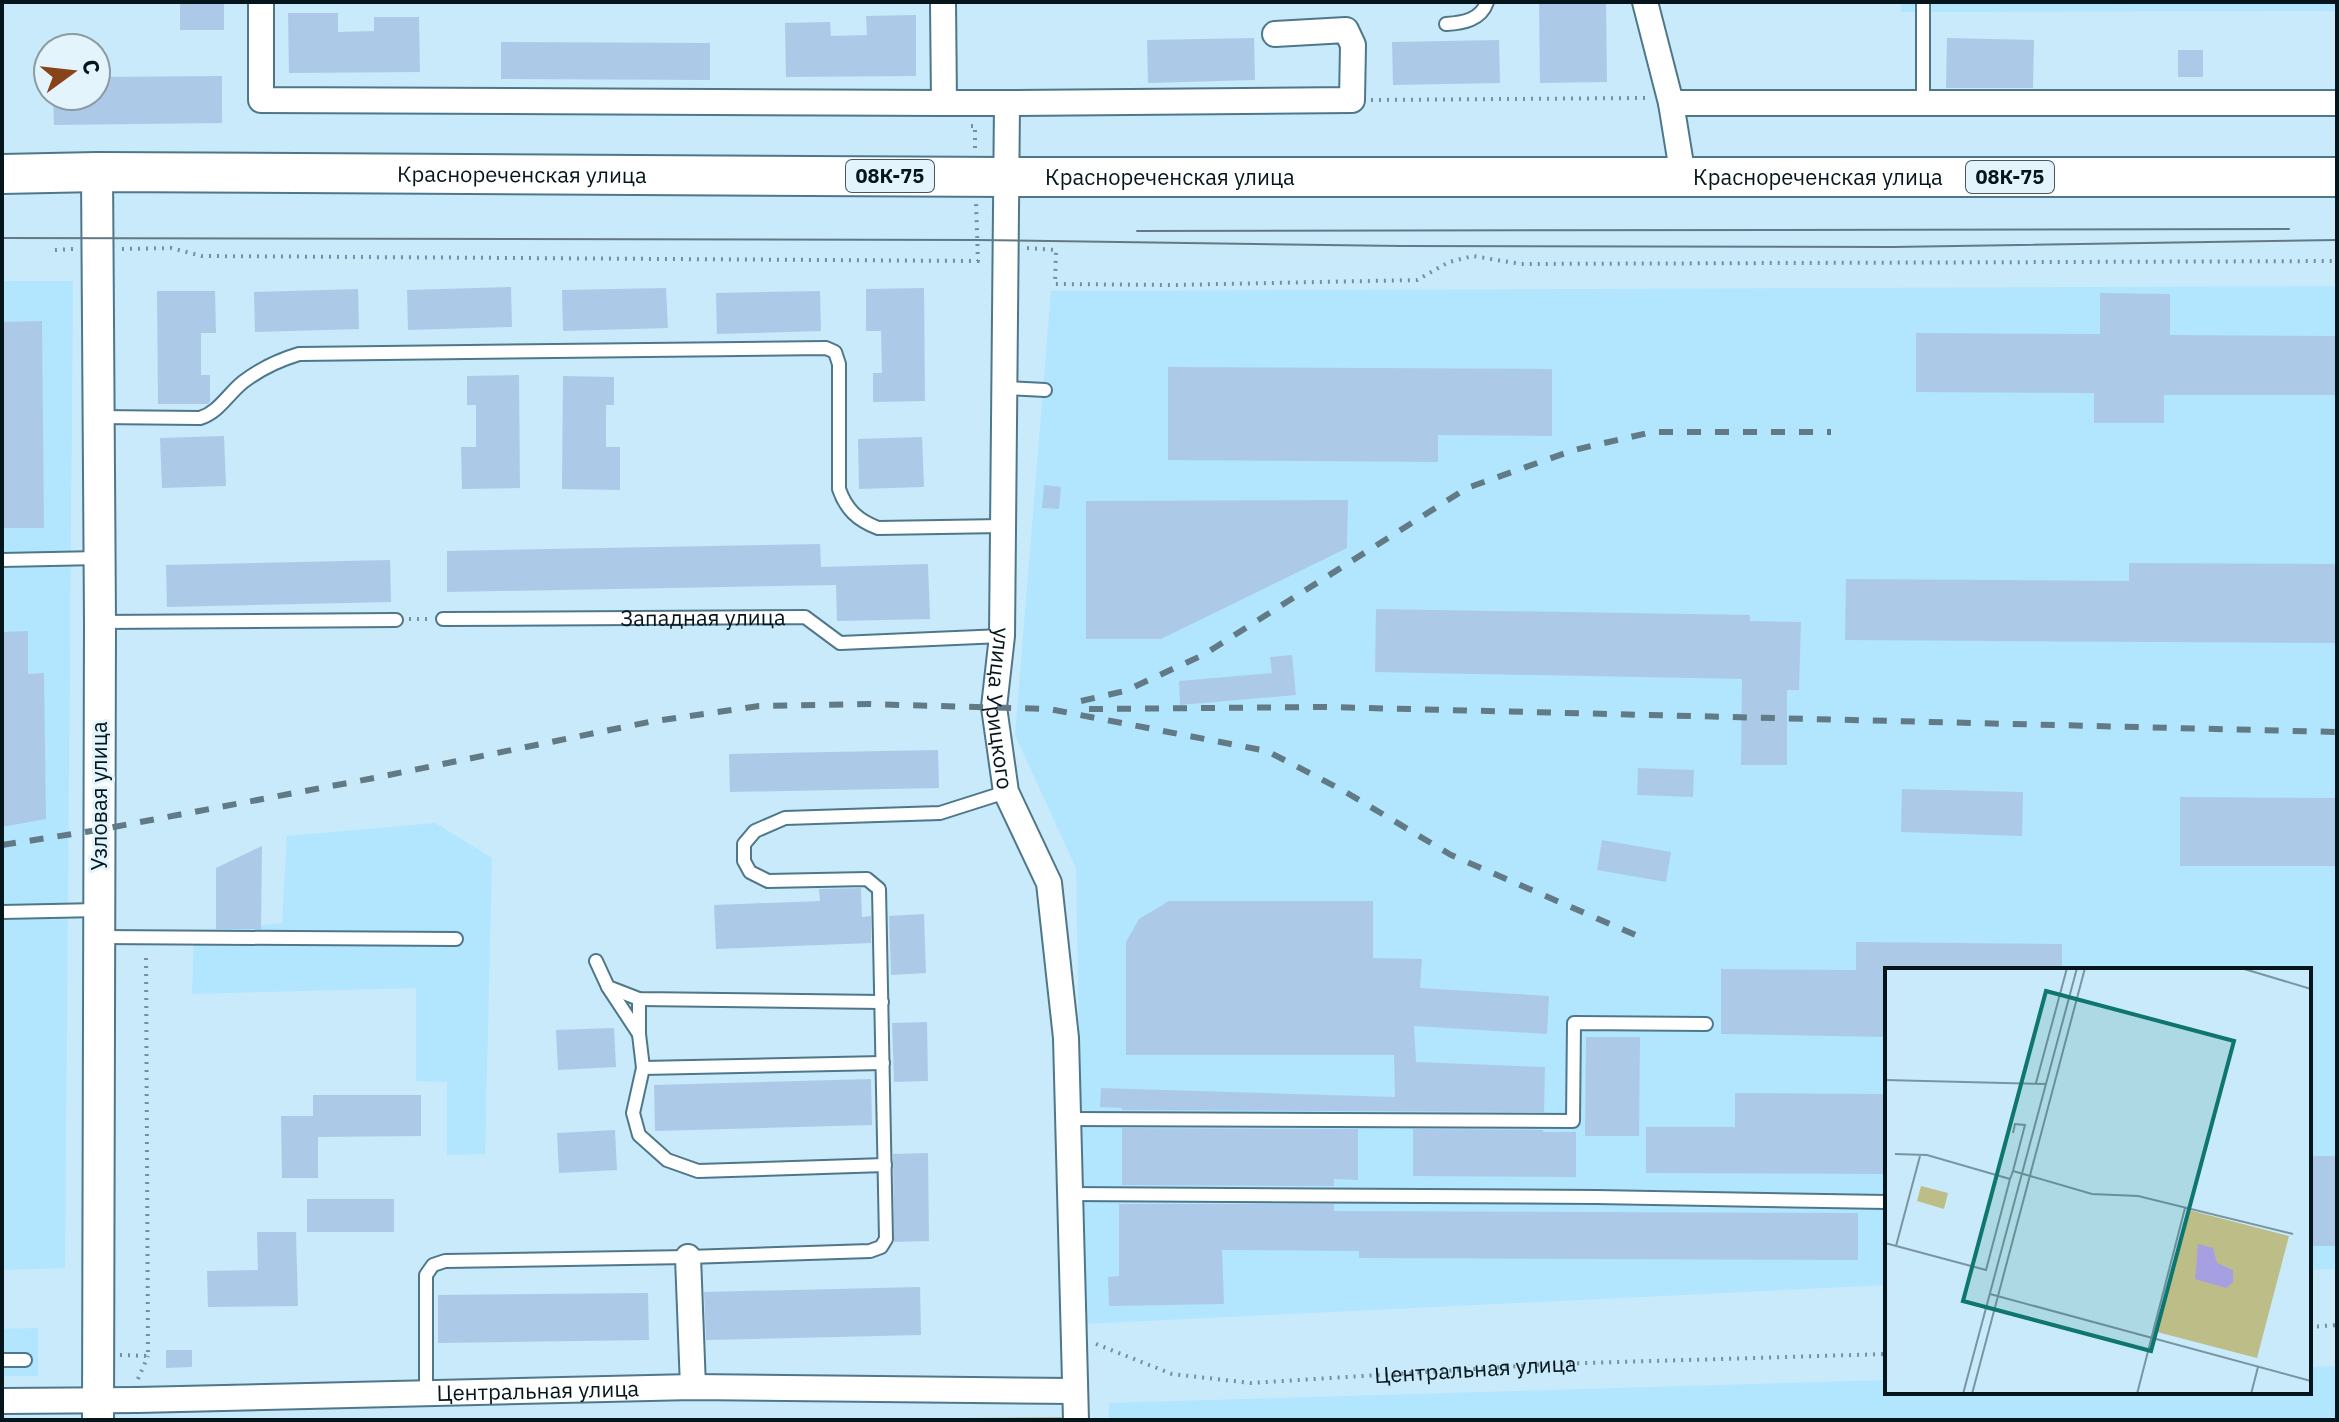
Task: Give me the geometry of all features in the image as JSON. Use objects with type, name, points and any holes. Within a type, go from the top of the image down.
[{"type":"main road","name":"Краснореченская улица","points":[[2,174],[2337,177]]},
{"type":"street","points":[[261,2],[261,100],[944,103],[1352,100],[1353,45],[1346,30],[1275,34]]},
{"type":"street","points":[[943,2],[944,103]]},
{"type":"street","points":[[1645,2],[1670,100],[1683,177]]},
{"type":"street","points":[[1670,100],[2337,103]]},
{"type":"street","name":"улица Урицкого","points":[[1007,103],[991,177],[1006,246],[1002,636],[994,707],[1006,792],[1049,883],[1066,1038],[1076,1420]]},
{"type":"street","name":"Узловая улица","points":[[97,172],[100,622],[98,1410]]},
{"type":"street","points":[[688,1257],[693,1387]]},
{"type":"street","name":"Центральная улица","points":[[2,1401],[98,1410],[426,1393],[693,1387],[1074,1391]]},
{"type":"lane","points":[[1446,24],[1465,23],[1485,10],[1487,2]]},
{"type":"lane","points":[[1923,2],[1923,103]]},
{"type":"lane","points":[[98,417],[200,418],[211,414],[242,382],[276,361],[299,354],[826,348],[835,352],[839,364],[839,489],[852,513],[878,528],[1003,526]]},
{"type":"lane","points":[[1005,388],[1045,390]]},
{"type":"lane","points":[[2,560],[99,558]]},
{"type":"lane","name":"Западная улица","points":[[443,619],[805,617],[840,643],[1002,636]]},
{"type":"lane","points":[[100,622],[396,620]]},
{"type":"lane","points":[[426,1393],[426,1275],[433,1265],[445,1261],[688,1257],[870,1251],[881,1247],[886,1239],[879,889],[867,879],[768,881],[750,872],[744,861],[744,844],[755,831],[785,818],[940,813],[1006,792]]},
{"type":"lane","points":[[2,912],[99,924],[146,938],[456,939]]},
{"type":"lane","points":[[596,961],[608,987],[639,1034]]},
{"type":"lane","points":[[608,987],[639,999],[882,1002]]},
{"type":"lane","points":[[639,999],[643,1068],[633,1113],[639,1135],[667,1160],[698,1171],[885,1165]]},
{"type":"lane","points":[[1068,1119],[1573,1121],[1574,1023],[1706,1024]]},
{"type":"lane","points":[[643,1068],[883,1063]]},
{"type":"lane","points":[[1070,1194],[1885,1202]]},
{"type":"lane","points":[[2,1360],[25,1360]]},
{"type":"path","points":[[1352,100],[1670,100]]},
{"type":"path","points":[[55,250],[171,248],[202,256],[978,261],[991,177],[975,126],[961,126]]},
{"type":"path","points":[[1006,246],[1056,250],[1055,284],[1417,280],[1449,262],[1473,256],[1521,264],[2337,261]]},
{"type":"path","points":[[396,620],[443,619]]},
{"type":"path","points":[[98,1354],[148,1356],[146,938]]},
{"type":"path","points":[[2311,1327],[2337,1325]]},
{"type":"path","name":"Центральная улица","points":[[1073,1335],[1172,1374],[1251,1383],[1553,1364],[1885,1354]]},
{"type":"shaded area","points":[[1901,2],[2337,2],[2337,11],[1901,12]]},
{"type":"shaded area","points":[[2,281],[73,281],[65,1268],[2,1270]]},
{"type":"shaded area","points":[[2337,286],[2337,1269],[2311,1270],[2311,968],[1885,968],[1885,1285],[1084,1324],[1076,868],[1015,735],[1051,291]]},
{"type":"shaded area","points":[[435,823],[492,858],[485,1154],[447,1155],[447,1082],[416,1081],[416,988],[192,994],[194,932],[282,923],[287,836]]},
{"type":"shaded area","points":[[38,1328],[38,1376],[2,1376],[2,1329]]},
{"type":"shaded area","points":[[2337,1366],[2337,1420],[1109,1420],[1109,1403],[1885,1380],[1885,1394],[2311,1394],[2311,1367]]},
{"type":"green space","points":[[1065,1417],[1065,1420],[730,1420]]},
{"type":"building","points":[[180,2],[224,2],[224,30],[180,30]]},
{"type":"building","points":[[1539,2],[1606,2],[1607,82],[1540,83]]},
{"type":"building","points":[[288,13],[338,13],[338,32],[374,31],[374,17],[419,17],[420,72],[289,73]]},
{"type":"building","points":[[916,15],[916,76],[786,77],[785,23],[830,22],[831,36],[867,35],[866,16]]},
{"type":"building","points":[[1254,38],[1255,80],[1148,83],[1147,40]]},
{"type":"building","points":[[1947,38],[2034,40],[2033,88],[1946,88]]},
{"type":"building","points":[[1499,40],[1500,83],[1393,85],[1392,42]]},
{"type":"building","points":[[501,42],[710,43],[710,80],[501,79]]},
{"type":"building","points":[[2178,50],[2203,50],[2203,77],[2178,77]]},
{"type":"building","points":[[222,76],[222,123],[54,125],[54,112],[112,112],[112,77]]},
{"type":"building","points":[[511,287],[512,327],[408,330],[407,290]]},
{"type":"building","points":[[666,288],[668,328],[563,331],[562,290]]},
{"type":"building","points":[[924,288],[925,401],[873,402],[873,373],[882,373],[881,331],[866,331],[866,289]]},
{"type":"building","points":[[358,289],[359,329],[255,332],[254,292]]},
{"type":"building","points":[[157,291],[215,291],[216,333],[201,333],[201,375],[210,375],[208,404],[158,404]]},
{"type":"building","points":[[820,291],[821,331],[717,334],[716,293]]},
{"type":"building","points":[[2100,293],[2170,294],[2170,335],[2337,336],[2337,395],[2164,395],[2164,423],[2094,423],[2094,393],[1916,392],[1916,333],[2100,334]]},
{"type":"building","points":[[42,321],[44,528],[2,528],[2,322]]},
{"type":"building","points":[[1168,367],[1552,369],[1552,436],[1438,435],[1438,462],[1168,460]]},
{"type":"building","points":[[519,375],[520,488],[462,489],[461,447],[476,447],[476,405],[467,405],[467,376]]},
{"type":"building","points":[[563,376],[614,377],[614,405],[606,405],[606,447],[620,447],[620,490],[562,489]]},
{"type":"building","points":[[224,436],[226,486],[162,488],[160,438]]},
{"type":"building","points":[[922,437],[924,487],[859,489],[858,439]]},
{"type":"building","points":[[1044,485],[1061,487],[1059,509],[1042,508]]},
{"type":"building","points":[[1348,500],[1347,548],[1161,639],[1086,639],[1086,501]]},
{"type":"building","points":[[820,544],[821,567],[928,564],[930,619],[837,621],[836,585],[447,592],[447,551]]},
{"type":"building","points":[[390,560],[391,602],[167,607],[166,565]]},
{"type":"building","points":[[2129,563],[2337,564],[2337,643],[1845,640],[1846,579],[2129,581]]},
{"type":"building","points":[[1376,609],[1750,615],[1750,621],[1801,622],[1799,690],[1787,690],[1787,765],[1741,765],[1742,679],[1375,672]]},
{"type":"building","points":[[28,631],[28,674],[44,673],[46,819],[2,827],[2,632]]},
{"type":"building","points":[[1292,655],[1296,695],[1180,705],[1179,681],[1272,673],[1270,657]]},
{"type":"building","points":[[938,750],[939,788],[730,792],[729,754]]},
{"type":"building","points":[[1638,768],[1694,770],[1693,797],[1637,795]]},
{"type":"building","points":[[1902,789],[2023,792],[2022,836],[1901,832]]},
{"type":"building","points":[[2180,797],[2337,798],[2337,866],[2180,866]]},
{"type":"building","points":[[1602,840],[1671,852],[1666,882],[1597,870]]},
{"type":"building","points":[[262,846],[261,929],[216,929],[216,868]]},
{"type":"building","points":[[861,888],[862,917],[871,916],[871,943],[716,949],[714,905],[820,901],[819,889]]},
{"type":"building","points":[[1169,901],[1373,901],[1373,958],[1422,959],[1420,988],[1549,996],[1547,1034],[1414,1026],[1416,1062],[1545,1067],[1544,1112],[1122,1110],[1100,1107],[1101,1088],[1395,1097],[1394,1055],[1126,1055],[1126,942],[1139,919]]},
{"type":"building","points":[[924,914],[926,973],[891,975],[889,916]]},
{"type":"building","points":[[1856,942],[2062,944],[2062,968],[1885,968],[1885,1037],[1721,1034],[1721,969],[1856,970]]},
{"type":"building","points":[[927,1022],[928,1081],[894,1082],[892,1023]]},
{"type":"building","points":[[614,1028],[616,1067],[558,1070],[556,1030]]},
{"type":"building","points":[[1586,1037],[1640,1037],[1639,1136],[1585,1136]]},
{"type":"building","points":[[871,1079],[872,1125],[655,1131],[654,1085]]},
{"type":"building","points":[[1735,1093],[1885,1094],[1885,1174],[1646,1173],[1646,1127],[1735,1127]]},
{"type":"building","points":[[313,1095],[421,1095],[421,1136],[318,1137],[318,1178],[282,1178],[281,1116],[313,1116]]},
{"type":"building","points":[[1122,1128],[1358,1129],[1358,1180],[1334,1179],[1334,1186],[1122,1185]]},
{"type":"building","points":[[1413,1129],[1576,1132],[1576,1177],[1413,1176]]},
{"type":"building","points":[[615,1130],[617,1170],[559,1173],[557,1133]]},
{"type":"building","points":[[928,1153],[929,1241],[894,1242],[893,1154]]},
{"type":"building","points":[[2311,1156],[2337,1156],[2337,1246],[2311,1246]]},
{"type":"building","points":[[307,1199],[394,1199],[394,1232],[307,1232]]},
{"type":"building","points":[[1119,1204],[1334,1204],[1334,1211],[1858,1213],[1858,1260],[1359,1258],[1359,1251],[1222,1250],[1224,1304],[1109,1306],[1108,1277],[1119,1276]]},
{"type":"building","points":[[257,1232],[296,1232],[298,1306],[208,1307],[207,1271],[258,1270]]},
{"type":"building","points":[[920,1287],[921,1335],[706,1340],[704,1292]]},
{"type":"building","points":[[648,1293],[649,1340],[438,1343],[438,1295]]},
{"type":"building","points":[[166,1350],[192,1350],[192,1367],[166,1368]]},
{"type":"tram line","points":[[1137,231],[2289,229]]},
{"type":"tram line","points":[[2,238],[977,240],[1401,246],[1893,247],[2337,240]]},
{"type":"railway","points":[[1081,701],[1125,691],[1203,655],[1467,488],[1574,450],[1652,432],[1831,432]]},
{"type":"railway","points":[[2,845],[374,778],[649,722],[759,706],[867,704],[1049,709],[1267,751],[1344,791],[1451,855],[1640,937]]},
{"type":"railway","points":[[1089,709],[1326,707],[2337,732]]}]
